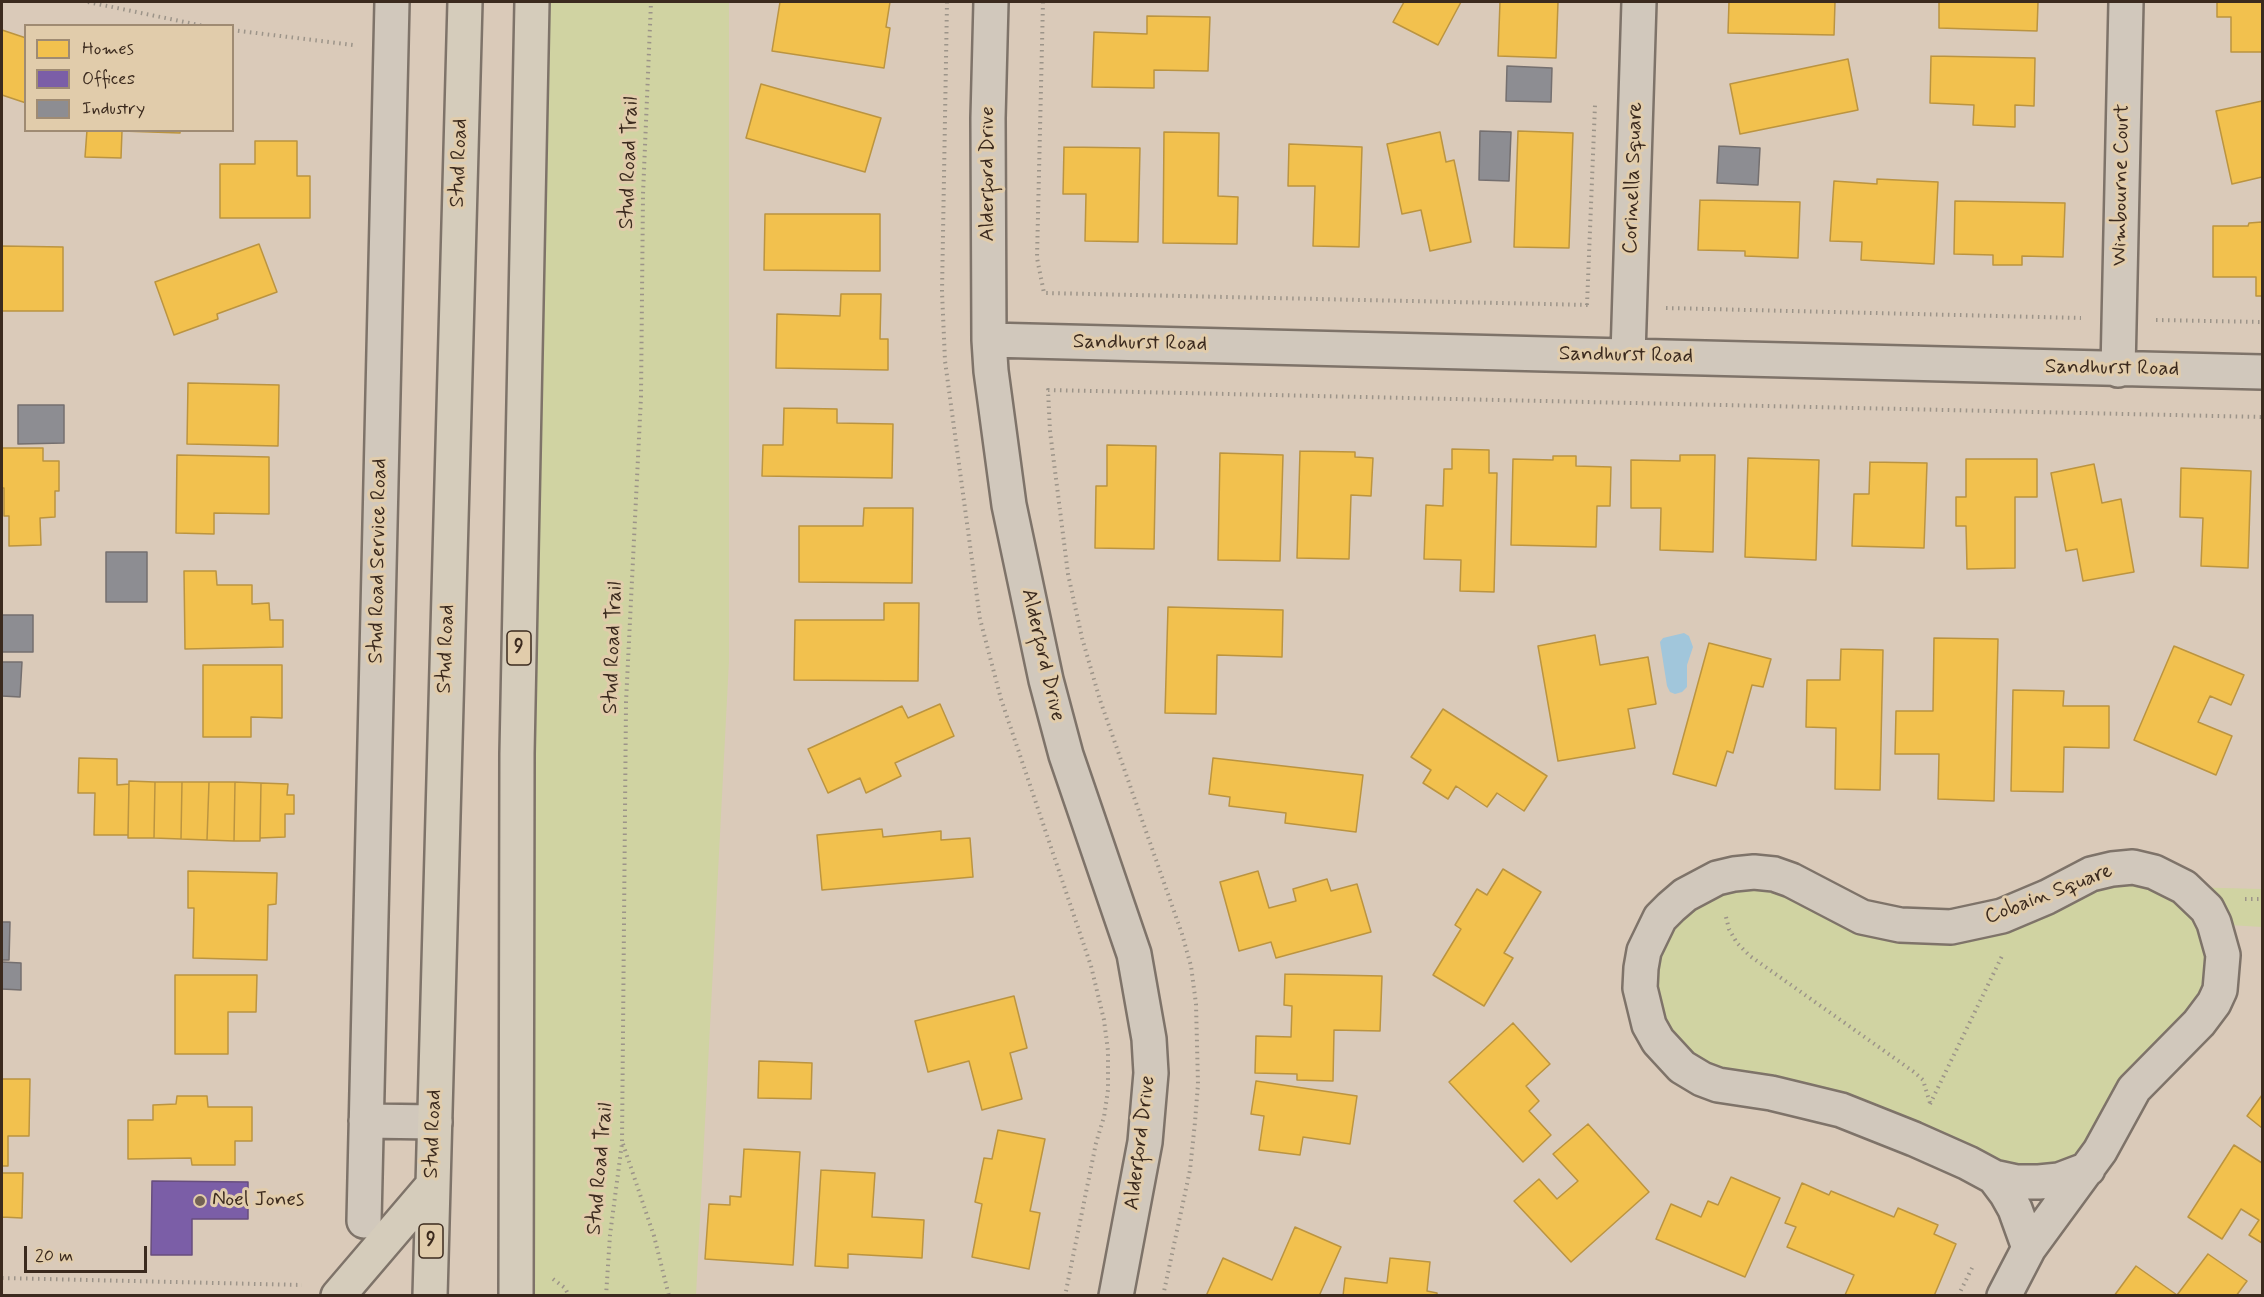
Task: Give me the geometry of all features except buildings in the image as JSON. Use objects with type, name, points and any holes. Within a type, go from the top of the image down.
[{"type":"main road","name":"Stud Road","points":[[430,1296],[465,2]]},
{"type":"main road","name":"9","points":[[516,1296],[517,753],[532,2]]},
{"type":"main road","points":[[324,1289],[432,1186]]},
{"type":"street","name":"Stud Road Service Road","points":[[364,1221],[392,2]]},
{"type":"street","name":"Alderford Drive","points":[[991,2],[988,118],[990,371],[1009,505],[1046,680],[1066,755],[1134,954],[1149,1039],[1151,1073],[1145,1142],[1116,1296]]},
{"type":"street","name":"Corinella Square","points":[[1628,355],[1640,2]]},
{"type":"street","name":"Wimbourne Court","points":[[2118,369],[2126,2]]},
{"type":"street","name":"Sandhurst Road","points":[[989,340],[2262,372]]},
{"type":"street","name":"Cobain Square","points":[[2004,1296],[2029,1248],[2088,1169],[2134,1089],[2199,1023],[2214,1003],[2220,990],[2223,955],[2207,909],[2184,886],[2154,872],[2133,867],[2091,874],[2026,907],[1981,922],[1951,927],[1900,925],[1844,909],[1791,880],[1774,874],[1754,872],[1717,878],[1685,895],[1660,918],[1644,951],[1640,988],[1643,1007],[1649,1025],[1669,1053],[1682,1067],[1702,1079],[1843,1110],[1914,1139],[1994,1177],[2017,1182],[2039,1182],[2059,1180],[2088,1169]]},
{"type":"street","points":[[366,1121],[435,1122]]},
{"type":"street","points":[[1994,1177],[2014,1209],[2029,1248]]},
{"type":"path","points":[[88,2],[194,24]]},
{"type":"path","name":"Stud Road Trail","points":[[606,1296],[610,1235],[622,1143],[626,702],[641,397],[643,194],[651,2]]},
{"type":"path","points":[[1043,2],[1037,258],[1044,293],[1587,305],[1595,95]]},
{"type":"path","points":[[234,30],[353,44]]},
{"type":"path","points":[[1665,308],[2080,317]]},
{"type":"path","points":[[2152,320],[2262,322]]},
{"type":"path","points":[[1048,390],[2262,417]]},
{"type":"path","points":[[1717,878],[1729,929],[1737,943],[1750,956],[1914,1072],[1923,1080],[1930,1103]]},
{"type":"path","points":[[1927,1111],[2026,907]]},
{"type":"path","points":[[622,1143],[654,1236],[669,1296]]},
{"type":"path","points":[[1958,1296],[1978,1258]]},
{"type":"path","points":[[2,1278],[297,1286],[324,1289]]},
{"type":"path","points":[[546,1278],[557,1281],[569,1296]]},
{"type":"green space","points":[[538,2],[729,2],[729,661],[696,1295],[516,1296]]},
{"type":"green space","points":[[1734,874],[1926,927],[2091,874],[2184,887],[2262,889],[2262,927],[2214,924],[2223,973],[2088,1169],[1968,1163],[1669,1053],[1644,951]]},
{"type":"water","points":[[1684,633],[1689,636],[1693,647],[1687,665],[1687,687],[1675,694],[1670,692],[1667,686],[1660,642],[1663,638]]},
{"type":"place","name":"Noel Jones","points":[[200,1201]]}]
